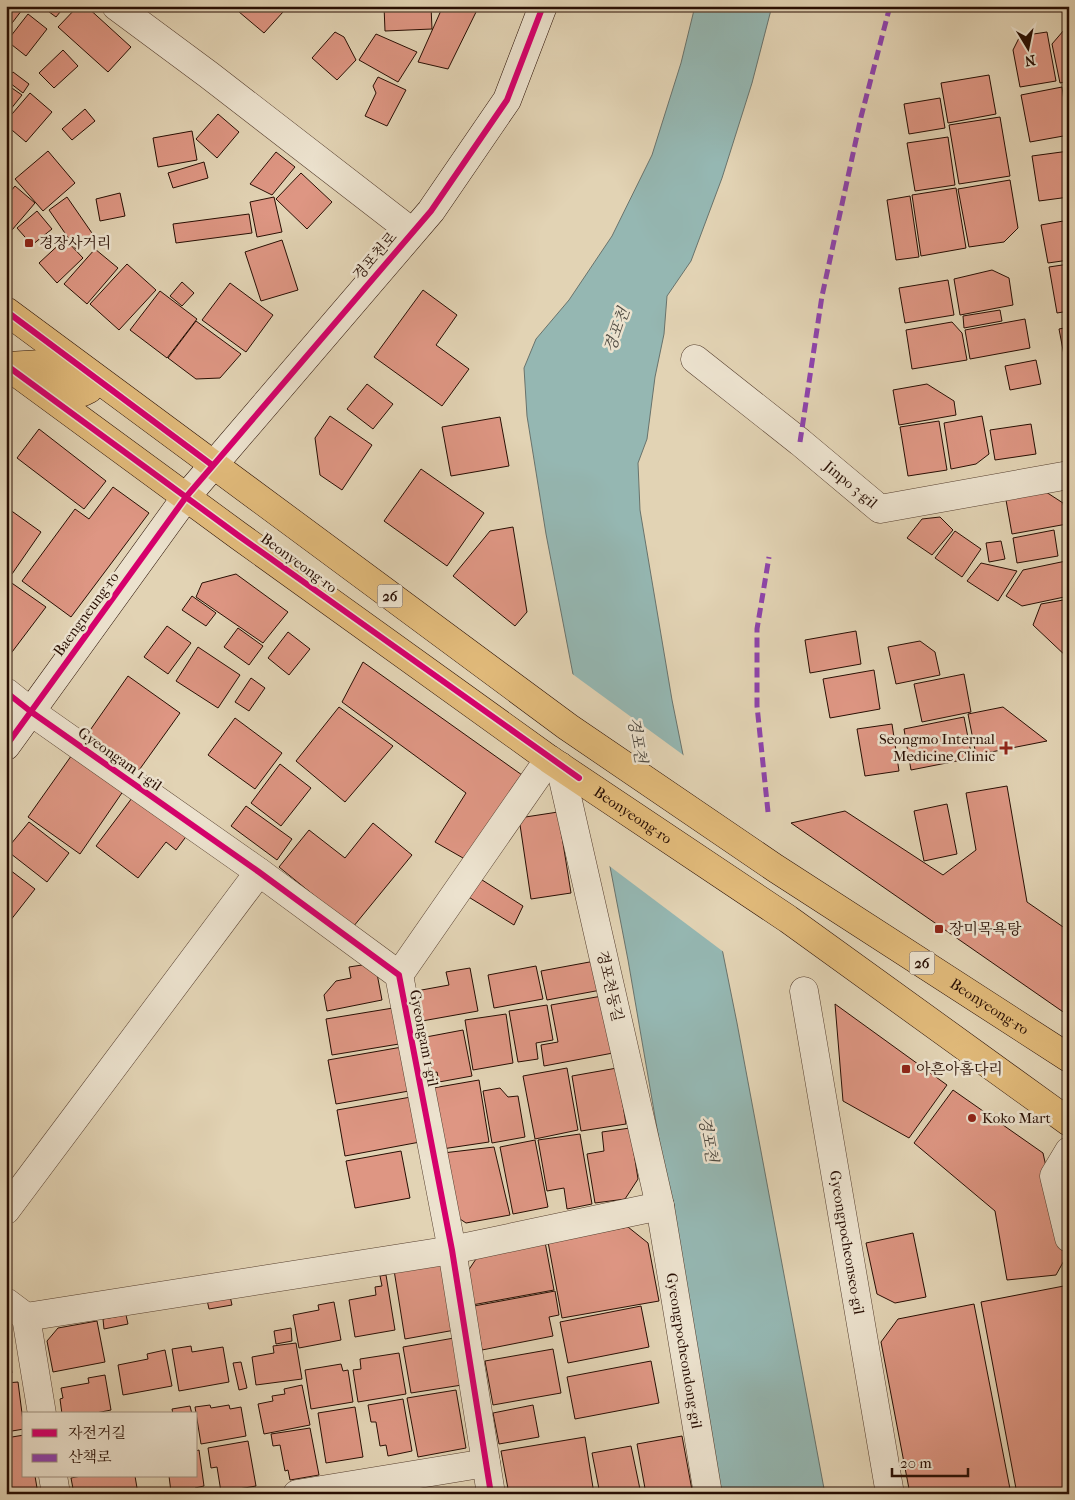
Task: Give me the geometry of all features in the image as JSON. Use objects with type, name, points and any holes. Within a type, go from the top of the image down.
[{"type":"main road","name":"Beonyeong-ro","points":[[6,311],[568,728],[776,868],[1069,1058]]},
{"type":"main road","points":[[7,365],[41,364],[83,392],[90,389],[96,379]]},
{"type":"main road","name":"Beonyeong-ro","points":[[7,365],[186,497],[563,768],[788,919],[1069,1122]]},
{"type":"street","points":[[116,6],[210,75],[412,232]]},
{"type":"street","name":"경포천로","points":[[186,497],[431,211],[507,100],[543,6]]},
{"type":"street","name":"Jinpo 3-gil","points":[[695,359],[800,442],[880,509],[1069,475]]},
{"type":"street","name":"Baengneung-ro","points":[[6,746],[186,497]]},
{"type":"street","name":"Gyeongam 1-gil","points":[[6,692],[30,711],[259,872],[399,975],[452,1250],[491,1494]]},
{"type":"street","name":"Gyeongam 1-gil","points":[[399,975],[563,768]]},
{"type":"street","name":"경포천동길","points":[[563,768],[660,1206]]},
{"type":"street","points":[[6,1210],[259,872]]},
{"type":"street","name":"Gyeongpocheonseo-gil","points":[[804,991],[890,1494]]},
{"type":"street","points":[[1069,1151],[1054,1176],[1069,1238]]},
{"type":"street","points":[[42,1412],[16,1309],[452,1250],[660,1206]]},
{"type":"street","name":"Gyeongpocheondong-gil","points":[[660,1206],[708,1494]]},
{"type":"street","points":[[296,1494],[486,1463]]},
{"type":"street","points":[[53,1478],[56,1494]]},
{"type":"water","name":"경포천","points":[[695,6],[772,6],[752,83],[722,178],[691,261],[667,296],[664,334],[655,377],[647,439],[638,463],[640,510],[672,700],[737,1023],[825,1494],[720,1494],[628,960],[546,534],[527,416],[524,368],[536,339],[569,300],[612,236],[652,155],[681,63]]},
{"type":"pier","points":[[571,673],[686,757],[725,953],[608,865]]},
{"type":"building","points":[[6,6],[25,6],[6,31]]},
{"type":"building","points":[[41,6],[65,6],[56,17]]},
{"type":"building","points":[[78,6],[86,6],[131,47],[108,72],[58,27]]},
{"type":"building","points":[[232,6],[276,6],[283,12],[264,33]]},
{"type":"building","points":[[384,6],[431,6],[432,29],[385,31]]},
{"type":"building","points":[[443,6],[479,6],[448,69],[418,62]]},
{"type":"building","points":[[28,14],[47,29],[26,56],[7,41]]},
{"type":"building","points":[[1069,29],[1069,81],[1060,83],[1052,44],[1064,30]]},
{"type":"building","points":[[335,32],[344,37],[356,60],[337,80],[312,58]]},
{"type":"building","points":[[1047,32],[1056,81],[1020,87],[1013,50],[1020,36]]},
{"type":"building","points":[[376,34],[417,52],[398,82],[359,60]]},
{"type":"building","points":[[63,50],[78,66],[54,88],[39,73]]},
{"type":"building","points":[[13,72],[29,84],[23,93],[6,80]]},
{"type":"building","points":[[989,75],[996,114],[948,123],[941,83]]},
{"type":"building","points":[[378,77],[406,90],[387,126],[365,116],[376,93],[373,86]]},
{"type":"building","points":[[6,84],[22,95],[6,115]]},
{"type":"building","points":[[1062,87],[1069,135],[1030,142],[1021,95]]},
{"type":"building","points":[[30,93],[52,112],[26,142],[6,125],[6,121]]},
{"type":"building","points":[[940,98],[945,128],[909,134],[904,104]]},
{"type":"building","points":[[85,109],[95,121],[72,140],[62,129]]},
{"type":"building","points":[[218,114],[239,132],[217,158],[196,139]]},
{"type":"building","points":[[1000,117],[1010,176],[959,184],[949,125]]},
{"type":"building","points":[[192,131],[197,160],[158,167],[153,138]]},
{"type":"building","points":[[948,137],[955,185],[915,191],[907,143]]},
{"type":"building","points":[[48,151],[75,183],[43,211],[15,179]]},
{"type":"building","points":[[1069,151],[1069,197],[1039,201],[1032,156]]},
{"type":"building","points":[[276,152],[295,167],[272,195],[250,184]]},
{"type":"building","points":[[204,162],[208,178],[173,188],[168,173]]},
{"type":"building","points":[[301,173],[332,202],[307,229],[276,199]]},
{"type":"building","points":[[1010,180],[1018,228],[1004,242],[969,247],[958,189]]},
{"type":"building","points":[[15,186],[35,203],[6,237],[6,197]]},
{"type":"building","points":[[956,188],[966,248],[921,256],[912,195]]},
{"type":"building","points":[[120,193],[125,216],[100,221],[96,199]]},
{"type":"building","points":[[910,196],[919,257],[896,260],[887,200]]},
{"type":"building","points":[[67,197],[94,236],[76,249],[49,210]]},
{"type":"building","points":[[274,197],[282,232],[257,237],[250,202]]},
{"type":"building","points":[[37,211],[52,229],[32,245],[17,228]]},
{"type":"building","points":[[249,214],[252,233],[176,243],[173,224]]},
{"type":"building","points":[[1069,220],[1069,260],[1048,263],[1041,225]]},
{"type":"building","points":[[65,239],[83,258],[57,283],[39,263]]},
{"type":"building","points":[[282,240],[298,290],[261,301],[245,252]]},
{"type":"building","points":[[95,249],[118,268],[87,304],[64,284]]},
{"type":"building","points":[[127,264],[156,290],[119,330],[90,304]]},
{"type":"building","points":[[1069,264],[1069,311],[1057,313],[1049,267]]},
{"type":"building","points":[[992,270],[1009,278],[1013,305],[960,315],[954,279]]},
{"type":"building","points":[[948,280],[954,315],[905,323],[899,288]]},
{"type":"building","points":[[182,282],[194,293],[182,306],[170,296]]},
{"type":"building","points":[[230,283],[273,315],[246,352],[202,320]]},
{"type":"building","points":[[423,290],[457,315],[436,345],[469,369],[442,406],[374,357]]},
{"type":"building","points":[[160,291],[197,319],[167,358],[130,330]]},
{"type":"building","points":[[1000,310],[1002,321],[964,328],[963,316]]},
{"type":"building","points":[[1025,319],[1030,348],[970,359],[965,330]]},
{"type":"building","points":[[196,321],[241,354],[220,378],[196,379],[168,358]]},
{"type":"building","points":[[952,322],[962,333],[967,360],[912,369],[906,330]]},
{"type":"building","points":[[1069,327],[1069,370],[1067,371],[1059,329]]},
{"type":"building","points":[[1036,360],[1041,384],[1010,390],[1005,366]]},
{"type":"building","points":[[367,384],[393,404],[373,429],[347,409]]},
{"type":"building","points":[[927,384],[954,401],[956,415],[899,425],[893,390]]},
{"type":"building","points":[[330,416],[372,445],[342,490],[320,475],[315,438]]},
{"type":"building","points":[[982,416],[989,454],[976,464],[951,469],[944,423]]},
{"type":"building","points":[[500,417],[509,466],[451,476],[442,427]]},
{"type":"building","points":[[939,421],[947,470],[908,476],[900,427]]},
{"type":"building","points":[[1031,424],[1036,454],[995,460],[990,430]]},
{"type":"building","points":[[39,429],[106,481],[84,509],[17,458]]},
{"type":"building","points":[[421,469],[484,513],[447,566],[384,521]]},
{"type":"building","points":[[113,487],[149,513],[71,617],[22,581],[75,509],[89,519]]},
{"type":"building","points":[[1046,492],[1063,503],[1067,524],[1012,534],[1006,500]]},
{"type":"building","points":[[6,507],[41,532],[12,574],[6,571]]},
{"type":"building","points":[[940,517],[953,530],[932,555],[907,538],[922,519]]},
{"type":"building","points":[[513,527],[527,612],[515,626],[453,576],[490,531]]},
{"type":"building","points":[[1054,530],[1058,556],[1017,563],[1013,538]]},
{"type":"building","points":[[955,531],[981,549],[962,577],[935,558]]},
{"type":"building","points":[[1001,541],[1005,559],[989,562],[986,543]]},
{"type":"building","points":[[1066,561],[1069,596],[1022,606],[1006,596],[1023,570]]},
{"type":"building","points":[[981,563],[1017,571],[998,601],[967,581]]},
{"type":"building","points":[[236,574],[288,612],[263,643],[196,597],[202,583]]},
{"type":"building","points":[[6,579],[46,607],[6,660]]},
{"type":"building","points":[[192,596],[216,613],[206,626],[182,610]]},
{"type":"building","points":[[1069,599],[1069,659],[1033,625],[1041,604]]},
{"type":"building","points":[[167,626],[191,643],[168,674],[144,657]]},
{"type":"building","points":[[238,628],[263,646],[249,665],[224,647]]},
{"type":"building","points":[[856,631],[861,664],[810,673],[805,640]]},
{"type":"building","points":[[288,632],[310,649],[289,675],[268,658]]},
{"type":"building","points":[[920,641],[935,652],[940,675],[896,684],[888,647]]},
{"type":"building","points":[[198,647],[240,675],[218,708],[176,681]]},
{"type":"building","points":[[363,662],[529,780],[470,862],[435,842],[466,793],[342,702]]},
{"type":"building","points":[[874,670],[880,709],[830,718],[823,679]]},
{"type":"building","points":[[964,674],[971,712],[922,722],[914,684]]},
{"type":"building","points":[[128,676],[180,713],[137,773],[86,736]]},
{"type":"building","points":[[251,678],[265,688],[249,711],[235,702]]},
{"type":"building","points":[[339,707],[393,746],[345,802],[296,761]]},
{"type":"building","points":[[1003,707],[1047,741],[976,755],[968,714]]},
{"type":"building","points":[[964,717],[972,758],[911,770],[904,729]]},
{"type":"building","points":[[235,718],[282,753],[255,789],[208,755]]},
{"type":"building","points":[[892,724],[899,771],[865,776],[857,729]]},
{"type":"building","points":[[74,752],[126,787],[80,854],[28,817]]},
{"type":"building","points":[[280,764],[311,788],[281,826],[251,803]]},
{"type":"building","points":[[1007,786],[1027,902],[1069,931],[1069,1016],[791,823],[845,811],[943,875],[976,850],[966,793]]},
{"type":"building","points":[[135,794],[188,834],[176,850],[166,842],[138,878],[96,846]]},
{"type":"building","points":[[947,804],[957,854],[924,861],[914,811]]},
{"type":"building","points":[[246,806],[292,839],[277,860],[231,826]]},
{"type":"building","points":[[558,812],[571,893],[531,899],[519,818]]},
{"type":"building","points":[[29,822],[69,853],[47,882],[6,850]]},
{"type":"building","points":[[373,823],[412,855],[353,927],[279,867],[309,830],[345,858]]},
{"type":"building","points":[[6,867],[35,889],[10,921],[6,918]]},
{"type":"building","points":[[479,878],[523,906],[514,925],[467,896]]},
{"type":"building","points":[[595,961],[601,990],[547,1000],[541,971]]},
{"type":"building","points":[[375,963],[382,1000],[327,1011],[324,995],[336,981],[351,978],[349,967]]},
{"type":"building","points":[[536,966],[543,999],[494,1008],[488,975]]},
{"type":"building","points":[[470,968],[478,1011],[422,1021],[416,991],[449,985],[446,972]]},
{"type":"building","points":[[602,996],[613,1053],[544,1066],[541,1045],[558,1042],[551,1005]]},
{"type":"building","points":[[835,1004],[947,1085],[909,1138],[843,1101]]},
{"type":"building","points":[[547,1005],[553,1040],[536,1043],[538,1059],[518,1062],[509,1011]]},
{"type":"building","points":[[393,1008],[399,1044],[332,1055],[326,1019]]},
{"type":"building","points":[[506,1014],[513,1063],[473,1070],[465,1020]]},
{"type":"building","points":[[463,1030],[472,1076],[439,1082],[437,1072],[427,1074],[421,1045],[428,1044],[426,1037]]},
{"type":"building","points":[[402,1047],[409,1091],[336,1104],[328,1060]]},
{"type":"building","points":[[567,1068],[578,1130],[535,1139],[523,1076]]},
{"type":"building","points":[[617,1068],[626,1124],[581,1131],[572,1076]]},
{"type":"building","points":[[479,1080],[489,1142],[442,1149],[433,1088]]},
{"type":"building","points":[[500,1088],[508,1097],[518,1096],[525,1137],[492,1143],[483,1091]]},
{"type":"building","points":[[953,1090],[1043,1153],[1066,1257],[1056,1275],[1007,1280],[995,1211],[914,1143]]},
{"type":"building","points":[[411,1097],[420,1142],[345,1156],[337,1110]]},
{"type":"building","points":[[630,1128],[638,1179],[625,1199],[595,1203],[587,1154],[604,1151],[602,1132]]},
{"type":"building","points":[[580,1134],[592,1204],[567,1209],[564,1188],[547,1191],[538,1140]]},
{"type":"building","points":[[535,1140],[548,1207],[513,1214],[500,1147]]},
{"type":"building","points":[[494,1147],[510,1215],[466,1223],[454,1215],[443,1153]]},
{"type":"building","points":[[401,1151],[410,1198],[355,1208],[346,1161]]},
{"type":"building","points":[[628,1227],[648,1243],[659,1301],[562,1318],[548,1242]]},
{"type":"building","points":[[913,1233],[926,1297],[895,1303],[877,1294],[866,1243]]},
{"type":"building","points":[[545,1242],[554,1290],[472,1305],[466,1274],[478,1256]]},
{"type":"building","points":[[443,1262],[455,1330],[405,1339],[394,1270]]},
{"type":"building","points":[[386,1275],[395,1330],[355,1337],[349,1300],[376,1295],[375,1287],[382,1286],[380,1276]]},
{"type":"building","points":[[1069,1285],[1069,1494],[1017,1494],[981,1302]]},
{"type":"building","points":[[555,1291],[559,1315],[549,1317],[553,1336],[482,1350],[474,1306]]},
{"type":"building","points":[[230,1296],[232,1305],[209,1309],[207,1300]]},
{"type":"building","points":[[334,1302],[341,1340],[299,1348],[293,1315],[319,1310],[318,1305]]},
{"type":"building","points":[[974,1304],[1011,1494],[910,1494],[881,1342],[898,1319]]},
{"type":"building","points":[[641,1306],[649,1347],[568,1363],[560,1322]]},
{"type":"building","points":[[126,1315],[128,1324],[104,1329],[103,1319]]},
{"type":"building","points":[[97,1321],[105,1362],[53,1372],[47,1341],[58,1328]]},
{"type":"building","points":[[291,1328],[292,1341],[276,1344],[274,1331]]},
{"type":"building","points":[[454,1338],[462,1385],[411,1393],[403,1347]]},
{"type":"building","points":[[296,1343],[302,1379],[256,1385],[252,1357],[274,1353],[273,1346]]},
{"type":"building","points":[[8,1345],[12,1373],[6,1374],[6,1346]]},
{"type":"building","points":[[191,1346],[192,1352],[223,1347],[229,1382],[179,1391],[172,1349]]},
{"type":"building","points":[[553,1349],[561,1393],[493,1405],[485,1361]]},
{"type":"building","points":[[165,1350],[172,1386],[123,1395],[118,1365],[148,1359],[147,1354]]},
{"type":"building","points":[[399,1353],[406,1394],[358,1402],[353,1370],[361,1369],[360,1359]]},
{"type":"building","points":[[651,1361],[659,1403],[575,1419],[567,1377]]},
{"type":"building","points":[[241,1362],[247,1388],[239,1390],[233,1363]]},
{"type":"building","points":[[341,1364],[343,1371],[348,1370],[353,1402],[311,1409],[305,1370]]},
{"type":"building","points":[[105,1375],[111,1410],[101,1412],[62,1412],[60,1399],[63,1398],[61,1388],[89,1383],[88,1378]]},
{"type":"building","points":[[18,1382],[22,1429],[6,1432],[6,1383]]},
{"type":"building","points":[[302,1385],[310,1425],[264,1434],[258,1404],[273,1401],[272,1396],[285,1394],[284,1389]]},
{"type":"building","points":[[456,1390],[466,1448],[418,1457],[407,1398]]},
{"type":"building","points":[[403,1399],[412,1451],[388,1456],[386,1445],[380,1446],[376,1422],[371,1422],[368,1405]]},
{"type":"building","points":[[210,1405],[211,1408],[229,1405],[230,1409],[241,1407],[246,1436],[201,1444],[198,1412],[196,1412],[195,1407]]},
{"type":"building","points":[[533,1405],[539,1437],[499,1444],[493,1413]]},
{"type":"building","points":[[190,1406],[192,1412],[173,1412],[172,1409]]},
{"type":"building","points":[[355,1407],[363,1457],[326,1463],[318,1413]]},
{"type":"building","points":[[310,1428],[319,1475],[290,1480],[288,1470],[285,1471],[280,1445],[273,1446],[271,1434]]},
{"type":"building","points":[[22,1435],[22,1478],[35,1478],[38,1494],[6,1494],[6,1438]]},
{"type":"building","points":[[682,1436],[692,1490],[671,1494],[646,1494],[637,1444]]},
{"type":"building","points":[[585,1437],[594,1494],[509,1494],[501,1451]]},
{"type":"building","points":[[248,1441],[256,1486],[221,1492],[217,1467],[211,1468],[208,1448]]},
{"type":"building","points":[[631,1446],[641,1494],[600,1494],[592,1453]]},
{"type":"building","points":[[198,1450],[204,1486],[195,1488],[196,1491],[171,1492],[169,1478],[198,1478]]},
{"type":"building","points":[[71,1478],[135,1478],[138,1494],[74,1494]]},
{"type":"marked path","points":[[800,442],[822,296],[861,117],[890,6]]},
{"type":"marked path","points":[[768,812],[757,706],[757,629],[769,557]]},
{"type":"cycle path","points":[[6,746],[186,497],[431,211],[507,100],[543,6]]},
{"type":"cycle path","points":[[6,311],[212,465]]},
{"type":"cycle path","points":[[6,365],[239,536],[579,778]]},
{"type":"cycle path","points":[[6,692],[30,711],[259,872],[399,975],[452,1250],[491,1494]]},
{"type":"place","name":"경장사거리","points":[[29,243]]},
{"type":"place","name":"Seongmo Internal Medicine Clinic","points":[[1006,748]]},
{"type":"place","name":"장미목욕탕","points":[[939,929]]},
{"type":"place","name":"아흔아홉다리","points":[[906,1069]]},
{"type":"place","name":"Koko Mart","points":[[972,1118]]}]
